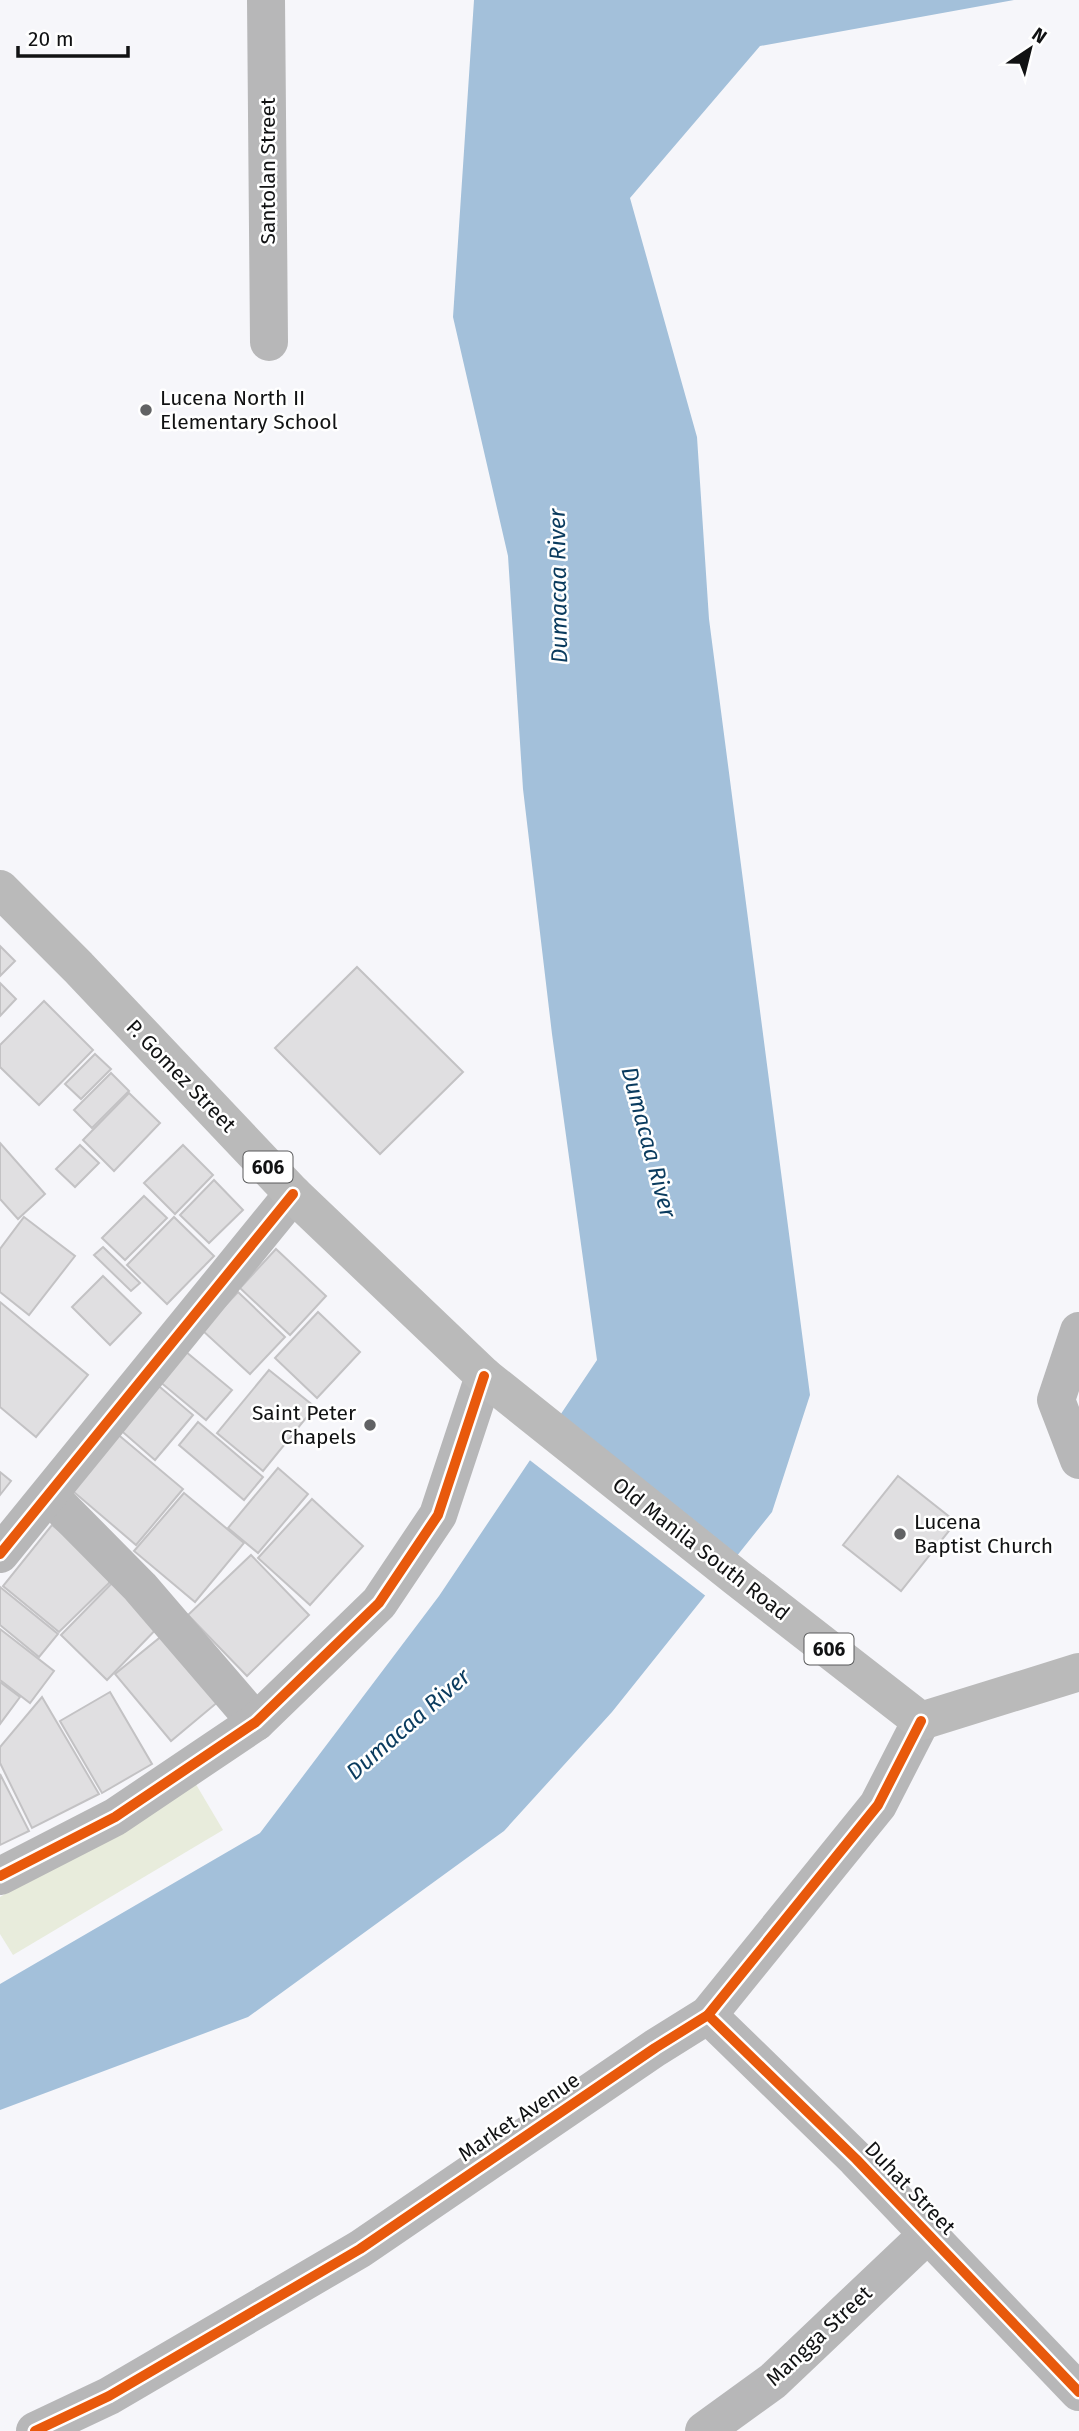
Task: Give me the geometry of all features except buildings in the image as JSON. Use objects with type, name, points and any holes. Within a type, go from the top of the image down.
[{"type":"main road","name":"P. Gomez Street","points":[[0,889],[78,967],[293,1194],[484,1376],[551,1430]]},
{"type":"main road","name":"Old Manila South Road","points":[[551,1430],[921,1721]]},
{"type":"main road","points":[[921,1721],[1079,1672]]},
{"type":"street","name":"Santolan Street","points":[[266,0],[269,342]]},
{"type":"street","points":[[0,1554],[293,1194]]},
{"type":"street","points":[[1078,1454],[1056,1400],[1079,1331]]},
{"type":"street","points":[[0,1876],[115,1817],[257,1722],[379,1603],[438,1515],[484,1376]]},
{"type":"street","points":[[49,1495],[140,1587],[257,1722]]},
{"type":"street","name":"Market Avenue","points":[[35,2431],[109,2396],[360,2249],[655,2048],[708,2015],[878,1805],[921,1721]]},
{"type":"street","name":"Duhat Street","points":[[708,2015],[856,2158],[1079,2392]]},
{"type":"street","name":"Mangga Street","points":[[704,2431],[773,2381],[928,2234]]},
{"type":"green space","points":[[194,1781],[223,1830],[13,1955],[0,1934],[0,1897]]},
{"type":"water","name":"Dumacaa River","points":[[474,0],[1014,0],[760,46],[630,198],[697,437],[709,619],[810,1395],[772,1512],[612,1712],[504,1831],[248,2017],[0,2110],[0,1984],[260,1833],[439,1596],[597,1360],[552,1034],[523,789],[508,556],[453,317]]},
{"type":"pier","points":[[551,1430],[737,1562],[711,1594],[707,1597],[527,1458]]},
{"type":"cycle path","points":[[0,1554],[293,1194]]},
{"type":"cycle path","points":[[0,1876],[115,1817],[256,1722],[379,1603],[438,1515],[484,1376]]},
{"type":"cycle path","points":[[35,2431],[109,2396],[360,2249],[655,2048],[708,2015],[878,1805],[921,1721]]},
{"type":"cycle path","points":[[708,2015],[856,2159],[1079,2392]]},
{"type":"place","name":"Lucena North II Elementary School","points":[[146,410]]},
{"type":"place","name":"Saint Peter Chapels","points":[[370,1425]]},
{"type":"place","name":"Lucena Baptist Church","points":[[900,1534]]}]
